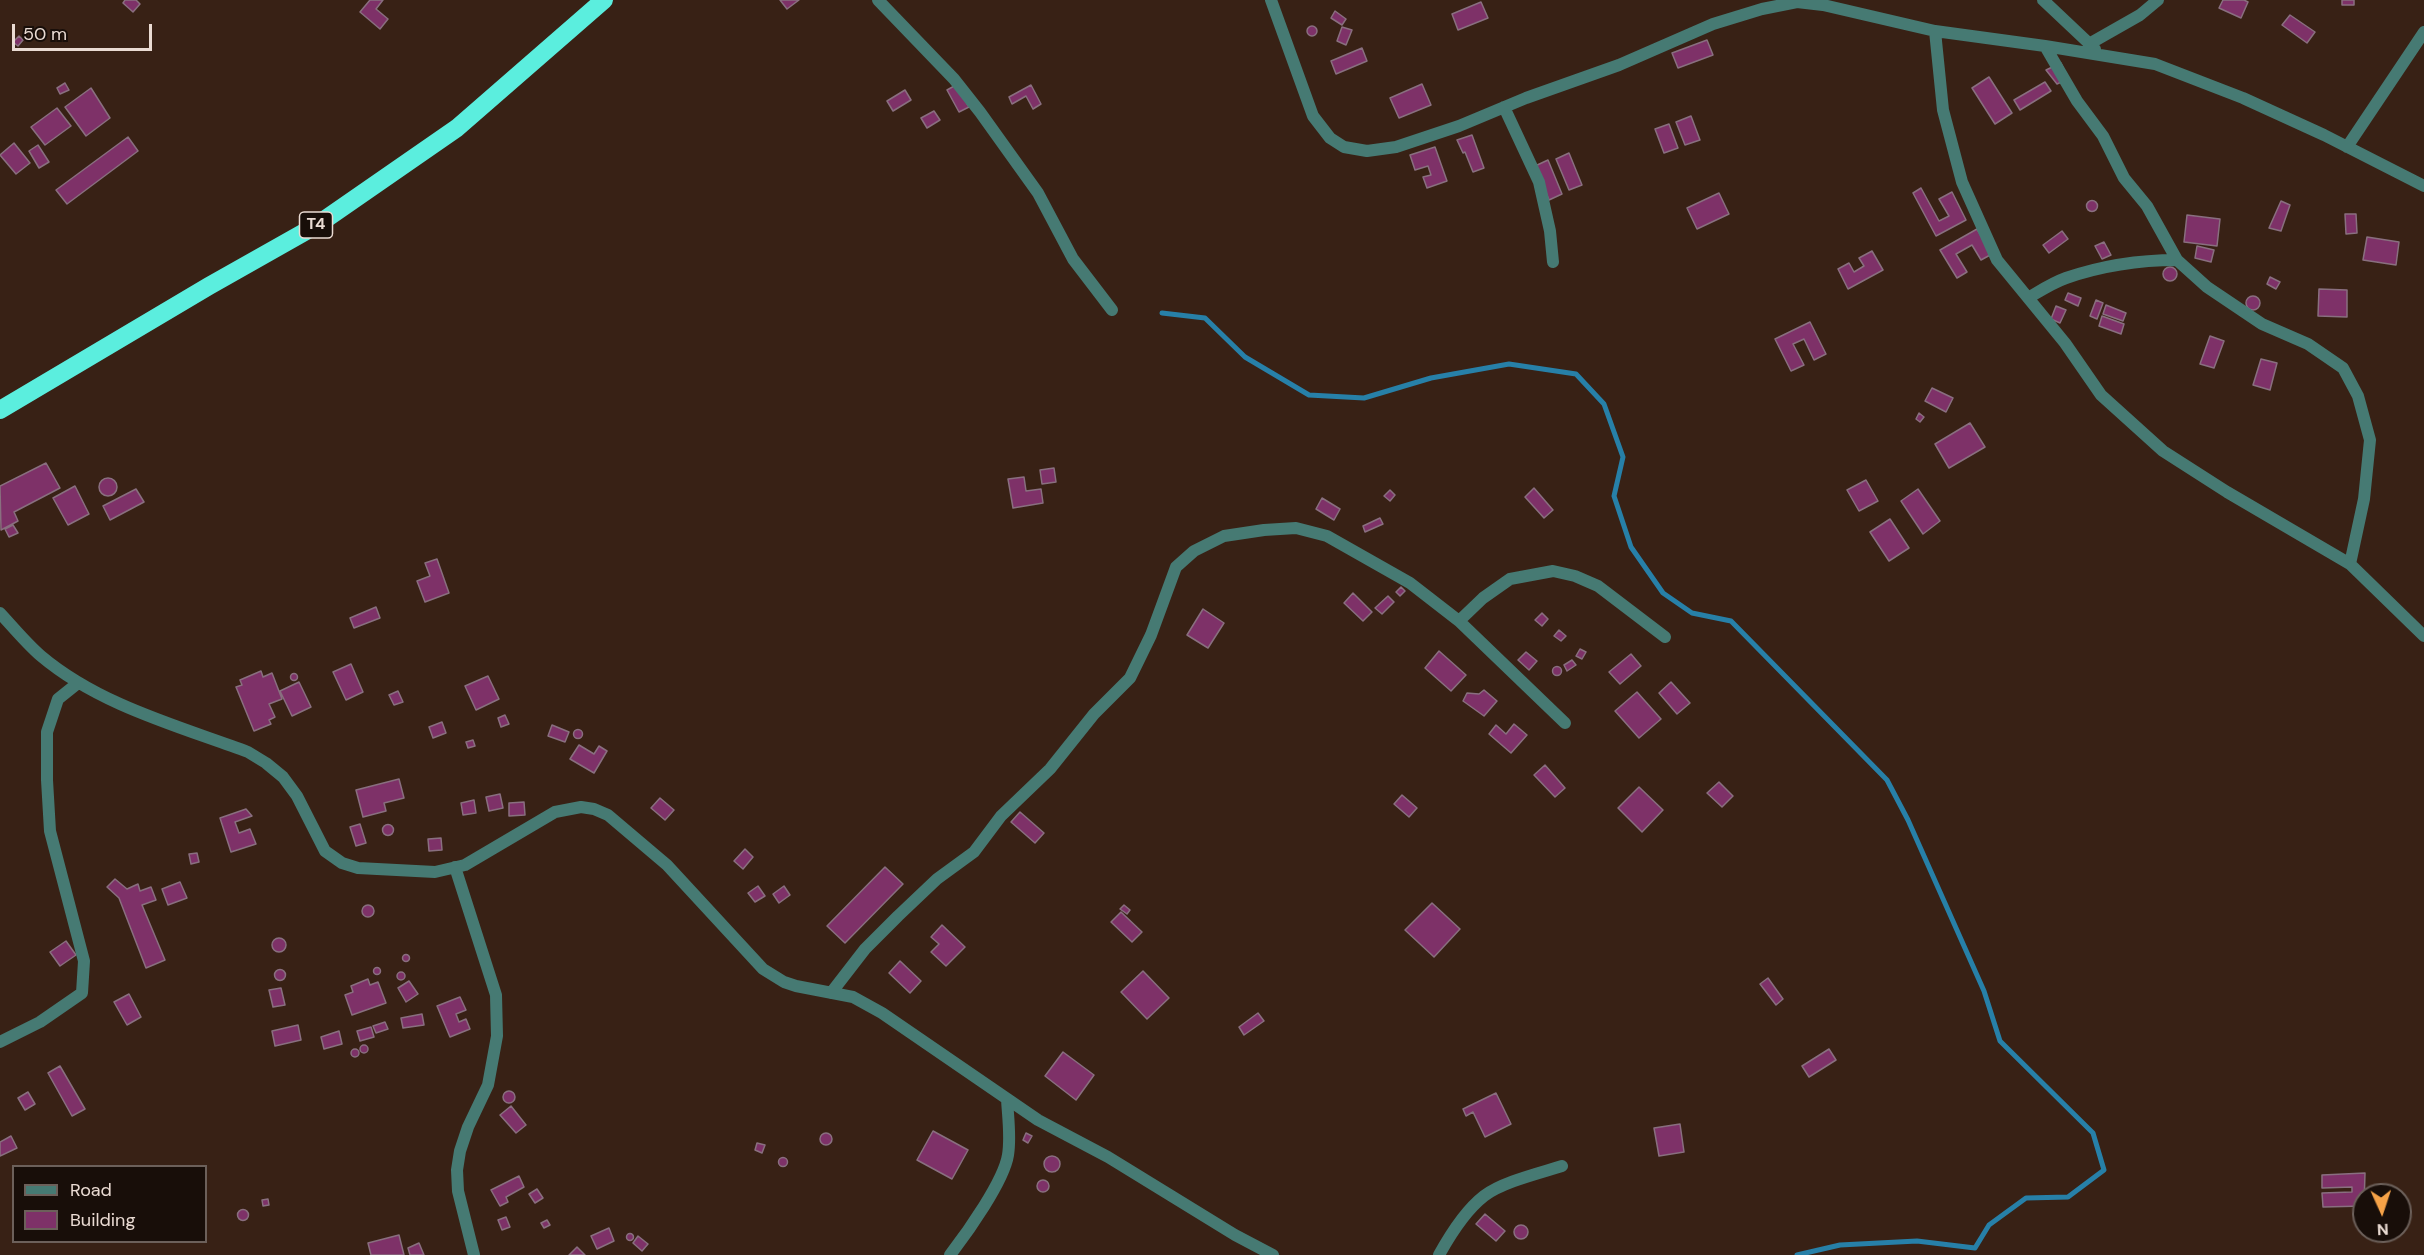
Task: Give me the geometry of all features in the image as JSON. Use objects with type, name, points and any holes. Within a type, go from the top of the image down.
[{"type":"highway","name":"T4","points":[[0,410],[208,286],[317,225],[457,128],[604,0]]},
{"type":"street","points":[[878,0],[954,79],[980,112],[1038,193],[1073,259],[1112,310]]},
{"type":"street","points":[[1271,0],[1313,116],[1330,138],[1344,147],[1367,152],[1396,147],[1459,126],[1619,65],[1713,24],[1762,9],[1797,2],[1834,4],[1935,31],[2155,64],[2243,98],[2424,186]]},
{"type":"street","points":[[2043,0],[2101,55]]},
{"type":"street","points":[[2090,44],[2140,15],[2158,0]]},
{"type":"street","points":[[1935,31],[1943,110],[1962,182],[1997,260],[2065,343],[2101,395],[2163,451],[2227,492],[2350,564],[2424,636]]},
{"type":"street","points":[[2347,147],[2424,32]]},
{"type":"street","points":[[2045,46],[2077,101],[2103,136],[2124,178],[2147,206],[2177,260],[2207,287],[2262,324],[2308,344],[2343,368],[2358,396],[2370,440],[2364,499],[2350,564]]},
{"type":"street","points":[[1504,107],[1539,182],[1550,231],[1553,262]]},
{"type":"street","points":[[2028,298],[2064,279],[2096,270],[2146,260],[2177,260]]},
{"type":"street","points":[[831,993],[865,949],[898,916],[938,879],[975,852],[1001,816],[1050,769],[1094,714],[1130,678],[1151,635],[1176,567],[1194,551],[1224,536],[1296,528],[1327,536],[1410,583],[1459,621],[1564,723]]},
{"type":"street","points":[[1459,621],[1483,598],[1510,579],[1552,571],[1575,576],[1598,586],[1665,637]]},
{"type":"street","points":[[0,613],[40,655],[78,683],[113,701],[248,752],[266,763],[283,777],[297,796],[325,851],[342,864],[358,868],[435,872],[465,865],[555,812],[581,807],[594,809],[615,821],[667,865],[763,969],[784,982],[853,997],[882,1013],[1038,1120],[1117,1162],[1235,1235],[1273,1255]]},
{"type":"street","points":[[0,1042],[39,1022],[82,993],[84,961],[50,831],[46,780],[47,732],[58,699],[78,683]]},
{"type":"street","points":[[455,867],[496,995],[497,1036],[488,1085],[468,1127],[460,1151],[457,1170],[458,1191],[474,1255]]},
{"type":"street","points":[[950,1255],[963,1239],[1008,1156],[1007,1099]]},
{"type":"street","points":[[1439,1255],[1448,1239],[1485,1196],[1523,1178],[1562,1166]]},
{"type":"building","points":[[125,0],[136,0],[140,4],[133,12],[123,3]]},
{"type":"building","points":[[370,0],[383,0],[376,9],[388,19],[380,29],[360,12]]},
{"type":"building","points":[[780,0],[799,0],[787,9]]},
{"type":"building","points":[[2223,0],[2248,2],[2241,18],[2219,8]]},
{"type":"building","points":[[2342,0],[2354,0],[2354,5],[2342,5]]},
{"type":"building","points":[[1481,2],[1488,18],[1458,30],[1452,14]]},
{"type":"building","points":[[1335,11],[1346,19],[1342,25],[1331,18]]},
{"type":"building","points":[[2290,15],[2315,32],[2307,43],[2282,25]]},
{"type":"building","points":[[1312,26],[1317,31],[1312,36],[1307,31]]},
{"type":"building","points":[[1342,27],[1352,30],[1346,45],[1337,41]]},
{"type":"building","points":[[19,36],[23,40],[18,46],[13,42]]},
{"type":"building","points":[[1707,40],[1713,55],[1678,68],[1672,53]]},
{"type":"building","points":[[1362,48],[1367,61],[1336,74],[1331,61]]},
{"type":"building","points":[[2061,63],[2068,79],[2057,84],[2046,70]]},
{"type":"building","points":[[1989,77],[2012,113],[1995,124],[1972,88]]},
{"type":"building","points":[[2045,82],[2051,91],[2020,110],[2014,100]]},
{"type":"building","points":[[65,83],[69,90],[60,94],[57,88]]},
{"type":"building","points":[[1422,84],[1431,105],[1399,118],[1390,98]]},
{"type":"building","points":[[956,85],[969,107],[959,112],[947,90]]},
{"type":"building","points":[[1031,85],[1041,104],[1033,109],[1026,96],[1012,104],[1009,97]]},
{"type":"building","points":[[91,88],[110,118],[86,136],[65,107]]},
{"type":"building","points":[[905,90],[911,100],[893,111],[887,101]]},
{"type":"building","points":[[57,108],[71,126],[45,145],[31,127]]},
{"type":"building","points":[[934,111],[940,120],[927,128],[921,118]]},
{"type":"building","points":[[1691,116],[1700,140],[1685,145],[1676,122]]},
{"type":"building","points":[[1669,124],[1678,148],[1664,153],[1655,129]]},
{"type":"building","points":[[1472,135],[1484,168],[1473,172],[1457,140]]},
{"type":"building","points":[[128,137],[138,151],[67,204],[56,190]]},
{"type":"building","points":[[14,143],[30,163],[16,174],[0,155]]},
{"type":"building","points":[[38,145],[49,162],[39,168],[29,151]]},
{"type":"building","points":[[1435,147],[1447,181],[1427,188],[1423,177],[1431,175],[1428,166],[1415,170],[1410,155]]},
{"type":"building","points":[[1569,153],[1582,185],[1569,190],[1556,159]]},
{"type":"building","points":[[1548,160],[1562,194],[1549,200],[1535,166]]},
{"type":"building","points":[[1921,188],[1939,221],[1949,216],[1939,199],[1952,192],[1966,220],[1936,236],[1913,193]]},
{"type":"building","points":[[1719,193],[1729,214],[1697,229],[1687,208]]},
{"type":"building","points":[[2092,200],[2098,206],[2092,212],[2086,206]]},
{"type":"building","points":[[2281,201],[2290,205],[2281,231],[2269,228]]},
{"type":"building","points":[[2345,214],[2356,214],[2357,233],[2346,234]]},
{"type":"building","points":[[2187,215],[2220,219],[2217,246],[2184,242]]},
{"type":"building","points":[[1977,229],[1992,254],[1981,260],[1972,245],[1956,254],[1967,272],[1957,278],[1940,250]]},
{"type":"building","points":[[2062,231],[2068,239],[2049,253],[2043,245]]},
{"type":"building","points":[[2367,237],[2399,242],[2396,265],[2363,260]]},
{"type":"building","points":[[2104,242],[2111,255],[2102,259],[2095,246]]},
{"type":"building","points":[[2197,246],[2214,250],[2211,262],[2195,258]]},
{"type":"building","points":[[1872,251],[1883,270],[1848,289],[1838,269],[1849,263],[1854,272],[1864,266],[1859,258]]},
{"type":"building","points":[[2170,267],[2175,269],[2177,274],[2175,279],[2170,281],[2165,279],[2163,274],[2165,269]]},
{"type":"building","points":[[2270,277],[2280,282],[2276,289],[2267,284]]},
{"type":"building","points":[[2319,289],[2347,290],[2347,317],[2318,316]]},
{"type":"building","points":[[2068,293],[2081,298],[2078,306],[2065,300]]},
{"type":"building","points":[[2250,296],[2256,296],[2260,303],[2256,310],[2250,310],[2246,306],[2246,300]]},
{"type":"building","points":[[2096,300],[2103,303],[2097,319],[2090,316]]},
{"type":"building","points":[[2106,305],[2126,313],[2123,321],[2103,314]]},
{"type":"building","points":[[2056,306],[2066,310],[2060,323],[2051,319]]},
{"type":"building","points":[[2102,316],[2124,324],[2121,334],[2099,326]]},
{"type":"building","points":[[1810,322],[1826,354],[1814,360],[1804,339],[1793,344],[1804,365],[1791,371],[1775,339]]},
{"type":"building","points":[[2210,336],[2224,341],[2214,368],[2200,364]]},
{"type":"building","points":[[2261,359],[2277,363],[2270,390],[2253,385]]},
{"type":"building","points":[[1932,388],[1953,398],[1946,412],[1925,401]]},
{"type":"building","points":[[1919,413],[1924,417],[1920,422],[1916,419]]},
{"type":"building","points":[[1970,423],[1985,447],[1949,468],[1935,444]]},
{"type":"building","points":[[46,463],[60,488],[14,512],[18,521],[1,530],[0,486]]},
{"type":"building","points":[[1054,468],[1056,482],[1042,484],[1040,470]]},
{"type":"building","points":[[1024,477],[1026,491],[1041,489],[1043,503],[1013,508],[1008,479]]},
{"type":"building","points":[[108,478],[114,481],[117,487],[114,493],[108,496],[102,493],[99,487],[102,481]]},
{"type":"building","points":[[1866,480],[1878,501],[1859,511],[1847,490]]},
{"type":"building","points":[[75,486],[89,514],[68,525],[53,498]]},
{"type":"building","points":[[1534,488],[1553,510],[1544,518],[1525,497]]},
{"type":"building","points":[[136,489],[144,502],[110,520],[103,506]]},
{"type":"building","points":[[1918,489],[1940,521],[1923,534],[1901,501]]},
{"type":"building","points":[[1390,490],[1395,495],[1390,501],[1384,496]]},
{"type":"building","points":[[1322,498],[1340,509],[1334,520],[1316,509]]},
{"type":"building","points":[[1380,518],[1383,524],[1365,532],[1363,526]]},
{"type":"building","points":[[1890,519],[1909,548],[1889,561],[1870,532]]},
{"type":"building","points":[[13,525],[18,533],[9,537],[5,529]]},
{"type":"building","points":[[437,559],[449,593],[425,602],[417,581],[430,576],[425,563]]},
{"type":"building","points":[[1401,587],[1405,591],[1400,596],[1396,592]]},
{"type":"building","points":[[1353,593],[1372,612],[1363,621],[1344,603]]},
{"type":"building","points":[[1388,596],[1394,602],[1382,614],[1375,608]]},
{"type":"building","points":[[376,607],[380,618],[354,628],[350,618]]},
{"type":"building","points":[[1203,609],[1224,623],[1208,648],[1187,635]]},
{"type":"building","points":[[1542,613],[1548,619],[1542,626],[1535,620]]},
{"type":"building","points":[[1559,630],[1566,636],[1561,641],[1554,636]]},
{"type":"building","points":[[1580,649],[1586,652],[1582,659],[1576,656]]},
{"type":"building","points":[[1439,651],[1466,675],[1451,691],[1425,668]]},
{"type":"building","points":[[1526,652],[1537,661],[1529,670],[1518,660]]},
{"type":"building","points":[[1631,654],[1641,666],[1620,684],[1609,672]]},
{"type":"building","points":[[1572,660],[1576,665],[1567,671],[1564,665]]},
{"type":"building","points":[[351,664],[363,692],[346,700],[333,672]]},
{"type":"building","points":[[1557,666],[1562,671],[1557,676],[1552,671]]},
{"type":"building","points":[[261,671],[263,677],[272,673],[282,699],[269,704],[275,717],[269,720],[271,724],[254,731],[236,687],[242,685],[240,680]]},
{"type":"building","points":[[294,674],[297,677],[294,680],[291,677]]},
{"type":"building","points":[[488,676],[499,699],[476,710],[465,686]]},
{"type":"building","points":[[299,682],[311,707],[292,716],[280,691]]},
{"type":"building","points":[[1671,682],[1690,703],[1677,714],[1659,693]]},
{"type":"building","points":[[1484,690],[1497,701],[1484,716],[1463,701],[1467,693],[1479,694]]},
{"type":"building","points":[[398,691],[403,702],[394,705],[389,695]]},
{"type":"building","points":[[1637,692],[1661,719],[1639,738],[1615,711]]},
{"type":"building","points":[[505,715],[509,724],[501,727],[498,718]]},
{"type":"building","points":[[442,722],[446,733],[433,738],[429,727]]},
{"type":"building","points":[[1514,724],[1527,735],[1511,753],[1489,734],[1496,725],[1506,734]]},
{"type":"building","points":[[552,725],[569,732],[565,742],[548,736]]},
{"type":"building","points":[[578,730],[582,734],[578,738],[574,734]]},
{"type":"building","points":[[473,740],[475,746],[468,748],[466,742]]},
{"type":"building","points":[[579,745],[594,754],[599,746],[607,751],[594,773],[570,759]]},
{"type":"building","points":[[1545,765],[1565,788],[1555,797],[1534,775]]},
{"type":"building","points":[[399,779],[404,798],[384,803],[386,811],[363,817],[356,790]]},
{"type":"building","points":[[1719,782],[1733,796],[1722,807],[1707,793]]},
{"type":"building","points":[[1639,787],[1663,810],[1642,832],[1618,808]]},
{"type":"building","points":[[500,794],[503,808],[489,811],[486,797]]},
{"type":"building","points":[[1402,795],[1417,808],[1409,817],[1394,804]]},
{"type":"building","points":[[660,798],[674,810],[665,820],[651,808]]},
{"type":"building","points":[[474,800],[476,813],[463,815],[461,803]]},
{"type":"building","points":[[524,802],[525,815],[509,816],[509,803]]},
{"type":"building","points":[[246,809],[252,816],[235,822],[239,833],[250,829],[256,844],[231,852],[220,818]]},
{"type":"building","points":[[1020,812],[1044,833],[1035,843],[1011,822]]},
{"type":"building","points":[[360,824],[366,843],[356,846],[350,827]]},
{"type":"building","points":[[388,824],[394,830],[388,836],[382,830]]},
{"type":"building","points":[[441,838],[442,850],[429,851],[428,839]]},
{"type":"building","points":[[745,849],[753,857],[743,869],[734,861]]},
{"type":"building","points":[[197,853],[199,862],[191,864],[189,854]]},
{"type":"building","points":[[885,867],[903,884],[845,943],[827,926]]},
{"type":"building","points":[[115,879],[127,889],[138,884],[140,891],[151,887],[156,900],[142,905],[165,960],[146,968],[119,898],[107,887]]},
{"type":"building","points":[[180,882],[187,898],[168,905],[162,889]]},
{"type":"building","points":[[758,886],[765,896],[755,902],[748,893]]},
{"type":"building","points":[[784,886],[790,895],[779,903],[773,894]]},
{"type":"building","points":[[1432,903],[1460,929],[1434,957],[1405,930]]},
{"type":"building","points":[[370,905],[374,911],[370,917],[366,917],[362,909]]},
{"type":"building","points":[[1124,905],[1130,910],[1127,914],[1120,909]]},
{"type":"building","points":[[1121,912],[1142,932],[1132,942],[1111,922]]},
{"type":"building","points":[[942,925],[965,947],[946,966],[931,952],[939,944],[931,937]]},
{"type":"building","points":[[279,938],[284,940],[286,945],[284,950],[279,952],[274,950],[272,945],[274,940]]},
{"type":"building","points":[[66,941],[76,955],[60,966],[50,952]]},
{"type":"building","points":[[406,955],[409,958],[406,961],[403,958]]},
{"type":"building","points":[[900,961],[921,981],[910,993],[889,973]]},
{"type":"building","points":[[377,967],[381,971],[377,975],[373,971]]},
{"type":"building","points":[[280,969],[286,975],[280,981],[274,975]]},
{"type":"building","points":[[1143,971],[1169,998],[1147,1019],[1121,992]]},
{"type":"building","points":[[401,972],[405,976],[401,980],[397,976]]},
{"type":"building","points":[[1768,978],[1783,999],[1776,1005],[1760,984]]},
{"type":"building","points":[[368,979],[370,985],[378,982],[386,1003],[352,1015],[345,995],[353,992],[351,986]]},
{"type":"building","points":[[409,981],[418,994],[406,1002],[398,988]]},
{"type":"building","points":[[281,988],[285,1005],[273,1007],[269,990]]},
{"type":"building","points":[[129,994],[141,1017],[127,1025],[114,1002]]},
{"type":"building","points":[[460,997],[466,1010],[456,1014],[459,1022],[466,1019],[470,1029],[450,1037],[437,1006]]},
{"type":"building","points":[[1258,1013],[1264,1021],[1244,1035],[1239,1027]]},
{"type":"building","points":[[422,1014],[424,1025],[403,1028],[401,1018]]},
{"type":"building","points":[[385,1022],[388,1029],[376,1033],[373,1026]]},
{"type":"building","points":[[298,1025],[301,1040],[275,1046],[272,1031]]},
{"type":"building","points":[[371,1027],[374,1037],[360,1041],[357,1031]]},
{"type":"building","points":[[339,1031],[342,1044],[324,1049],[321,1037]]},
{"type":"building","points":[[364,1045],[368,1049],[364,1053],[360,1049]]},
{"type":"building","points":[[355,1049],[359,1053],[355,1057],[351,1053]]},
{"type":"building","points":[[1829,1049],[1836,1060],[1809,1077],[1802,1066]]},
{"type":"building","points":[[1063,1052],[1094,1075],[1076,1100],[1045,1076]]},
{"type":"building","points":[[60,1066],[85,1109],[72,1116],[48,1073]]},
{"type":"building","points":[[511,1091],[515,1097],[511,1103],[507,1103],[503,1095]]},
{"type":"building","points":[[28,1092],[35,1104],[25,1110],[18,1098]]},
{"type":"building","points":[[1496,1093],[1511,1124],[1485,1137],[1473,1112],[1466,1116],[1463,1109]]},
{"type":"building","points":[[511,1106],[526,1125],[516,1133],[500,1115]]},
{"type":"building","points":[[1680,1124],[1684,1152],[1659,1156],[1654,1128]]},
{"type":"building","points":[[933,1131],[968,1150],[952,1179],[917,1160]]},
{"type":"building","points":[[828,1133],[832,1139],[828,1145],[824,1145],[820,1137]]},
{"type":"building","points":[[1026,1133],[1032,1136],[1028,1143],[1023,1140]]},
{"type":"building","points":[[11,1136],[17,1148],[0,1156],[0,1142]]},
{"type":"building","points":[[757,1143],[765,1145],[762,1153],[755,1150]]},
{"type":"building","points":[[1052,1156],[1058,1158],[1060,1164],[1058,1170],[1052,1172],[1046,1170],[1044,1164],[1046,1158]]},
{"type":"building","points":[[783,1157],[788,1162],[783,1167],[778,1162]]},
{"type":"building","points":[[2365,1173],[2365,1183],[2352,1183],[2352,1187],[2322,1188],[2322,1175]]},
{"type":"building","points":[[519,1176],[524,1187],[506,1197],[508,1202],[500,1206],[491,1190]]},
{"type":"building","points":[[1045,1180],[1048,1181],[1048,1191],[1041,1192],[1038,1191],[1037,1184],[1038,1181]]},
{"type":"building","points":[[537,1189],[543,1198],[535,1203],[529,1194]]},
{"type":"building","points":[[2352,1192],[2352,1206],[2323,1207],[2322,1193]]},
{"type":"building","points":[[268,1199],[269,1205],[263,1206],[262,1200]]},
{"type":"building","points":[[243,1210],[247,1211],[247,1219],[243,1220],[239,1219],[238,1215],[239,1211]]},
{"type":"building","points":[[1485,1214],[1505,1231],[1496,1241],[1476,1224]]},
{"type":"building","points":[[506,1217],[510,1227],[502,1230],[498,1220]]},
{"type":"building","points":[[547,1220],[550,1225],[544,1228],[541,1223]]},
{"type":"building","points":[[1521,1225],[1526,1227],[1528,1232],[1526,1237],[1521,1239],[1516,1237],[1514,1232],[1516,1227]]},
{"type":"building","points":[[609,1228],[614,1241],[597,1249],[591,1236]]},
{"type":"building","points":[[630,1233],[634,1237],[630,1241],[626,1237]]},
{"type":"building","points":[[399,1235],[404,1255],[371,1255],[368,1243]]},
{"type":"building","points":[[638,1236],[648,1244],[642,1251],[633,1243]]},
{"type":"building","points":[[419,1243],[424,1255],[410,1255],[408,1248]]},
{"type":"building","points":[[577,1247],[585,1255],[569,1255]]},
{"type":"waterway","points":[[1162,313],[1205,318],[1245,357],[1309,395],[1364,398],[1431,378],[1509,364],[1576,374],[1604,404],[1623,457],[1614,496],[1631,547],[1663,593],[1692,613],[1731,621],[1887,780],[1908,820],[1984,991],[2000,1041],[2093,1133],[2104,1170],[2068,1197],[2026,1198],[1989,1225],[1975,1248],[1917,1241],[1840,1245],[1797,1255]]}]
